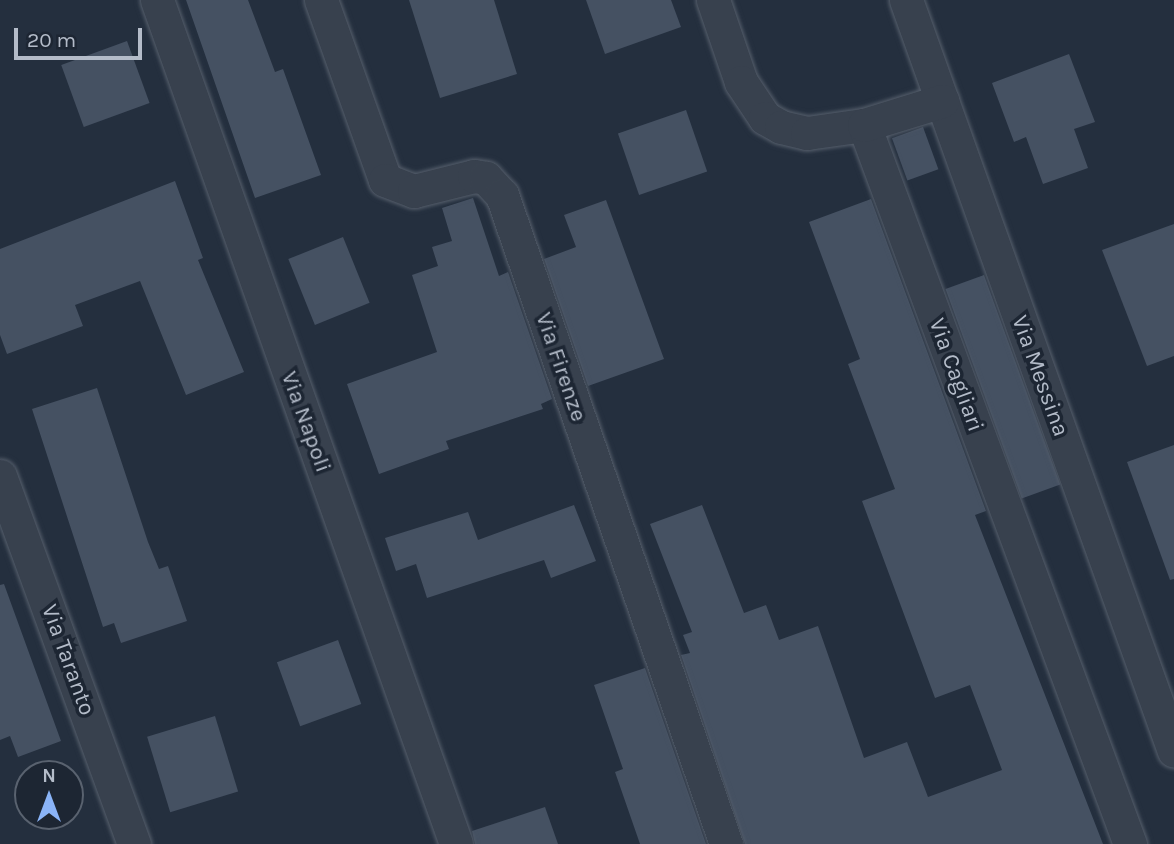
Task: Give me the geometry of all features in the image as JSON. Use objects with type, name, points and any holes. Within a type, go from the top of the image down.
[{"type":"street","name":"Via Napoli","points":[[157,0],[456,844]]},
{"type":"street","name":"Via Firenze","points":[[321,0],[385,180],[414,191],[474,176],[486,178],[502,195],[726,844]]},
{"type":"street","points":[[713,0],[741,82],[765,118],[807,133],[864,125],[942,100]]},
{"type":"street","name":"Via Messina","points":[[906,0],[1174,751]]},
{"type":"street","name":"Via Cagliari","points":[[864,125],[1130,844]]},
{"type":"street","name":"Via Taranto","points":[[0,476],[134,844]]},
{"type":"building","points":[[186,0],[248,0],[275,72],[283,69],[321,175],[255,198]]},
{"type":"building","points":[[409,0],[494,0],[517,74],[440,98]]},
{"type":"building","points":[[586,0],[671,0],[681,27],[605,54]]},
{"type":"building","points":[[127,41],[150,103],[84,127],[61,65]]},
{"type":"building","points":[[1069,54],[1095,122],[1074,129],[1088,168],[1043,184],[1026,137],[1014,142],[992,83]]},
{"type":"building","points":[[686,110],[707,171],[639,195],[618,133]]},
{"type":"building","points":[[923,127],[938,169],[907,181],[892,138]]},
{"type":"building","points":[[175,181],[203,258],[198,260],[244,372],[186,395],[140,281],[75,305],[83,326],[7,354],[0,335],[0,249]]},
{"type":"building","points":[[473,198],[499,276],[508,272],[552,399],[541,404],[543,409],[446,441],[449,449],[379,474],[347,384],[437,352],[412,275],[438,266],[432,247],[452,241],[442,208]]},
{"type":"building","points":[[871,199],[986,511],[975,515],[1103,844],[745,844],[681,655],[690,653],[683,635],[692,632],[650,524],[702,505],[744,613],[766,605],[779,640],[818,626],[864,758],[907,742],[928,797],[1002,770],[970,685],[935,698],[862,501],[895,489],[848,364],[860,359],[809,222]]},
{"type":"building","points":[[606,200],[664,359],[588,386],[544,259],[576,247],[564,215]]},
{"type":"building","points":[[1174,224],[1174,356],[1147,366],[1102,250]]},
{"type":"building","points":[[343,237],[370,303],[315,325],[288,259]]},
{"type":"building","points":[[984,275],[1060,485],[1022,499],[945,289]]},
{"type":"building","points":[[97,388],[148,542],[159,569],[168,566],[187,621],[121,643],[114,623],[103,627],[32,409]]},
{"type":"building","points":[[1174,445],[1174,579],[1170,580],[1127,462]]},
{"type":"building","points":[[574,505],[596,561],[551,578],[544,560],[427,598],[416,564],[396,571],[385,538],[468,512],[478,540]]},
{"type":"building","points":[[4,584],[61,741],[18,757],[10,736],[0,740],[0,585]]},
{"type":"building","points":[[338,640],[361,704],[300,726],[277,662]]},
{"type":"building","points":[[645,668],[706,844],[640,844],[615,772],[623,769],[594,685]]},
{"type":"building","points":[[215,716],[238,792],[170,812],[147,737]]},
{"type":"building","points":[[545,807],[558,844],[475,844],[472,831]]}]
